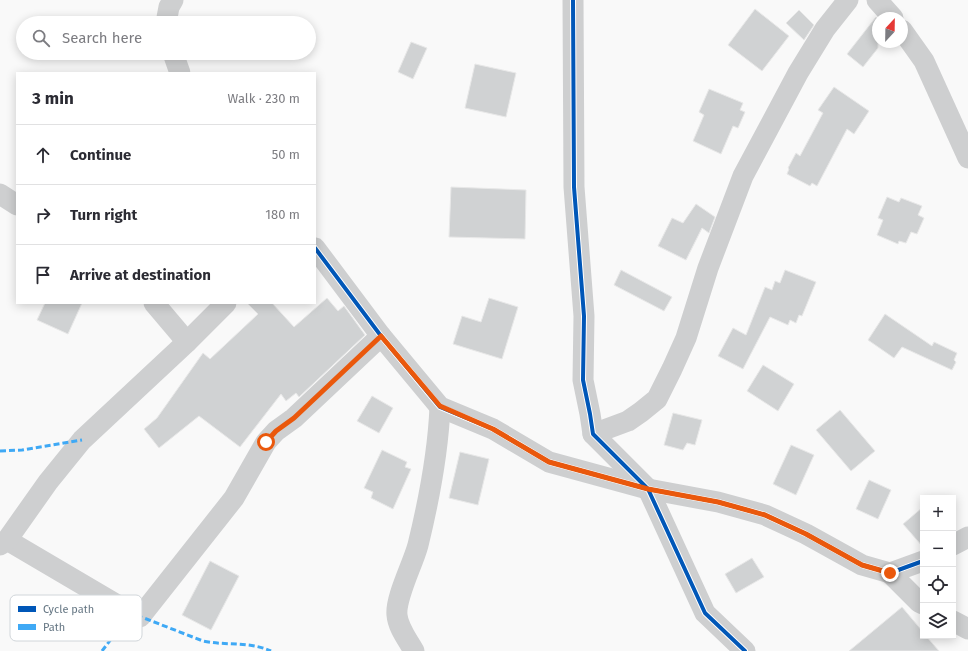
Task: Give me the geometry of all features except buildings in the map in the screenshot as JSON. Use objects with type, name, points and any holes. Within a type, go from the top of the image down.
[{"type":"street","points":[[167,16],[169,7],[174,0]]},
{"type":"street","points":[[573,0],[574,186],[584,316],[583,380],[593,434],[648,489],[705,613],[745,651]]},
{"type":"street","points":[[593,434],[628,421],[656,399],[672,370],[686,338],[708,268],[743,176],[798,73],[824,29],[848,0]]},
{"type":"street","points":[[877,0],[888,12]]},
{"type":"street","points":[[908,38],[924,61],[968,158]]},
{"type":"street","points":[[175,60],[180,72]]},
{"type":"street","points":[[0,194],[16,204]]},
{"type":"street","points":[[316,249],[381,336],[440,406],[493,429],[549,462],[648,489],[718,502],[765,515],[806,534],[862,565],[890,573],[921,603]]},
{"type":"street","points":[[155,304],[187,342]]},
{"type":"street","points":[[99,595],[4,542],[48,482],[82,440],[187,342],[225,304]]},
{"type":"street","points":[[142,607],[190,552],[234,498],[266,442],[276,431],[294,418],[381,336]]},
{"type":"street","points":[[414,651],[398,621],[396,610],[417,547],[427,505],[439,431],[440,406]]},
{"type":"street","points":[[956,544],[968,538]]},
{"type":"street","points":[[890,573],[920,563]]},
{"type":"street","points":[[956,623],[968,629]]},
{"type":"marked path","points":[[0,451],[22,450],[82,440]]},
{"type":"marked path","points":[[142,617],[203,641],[254,646],[271,651]]},
{"type":"marked path","points":[[102,651],[110,641]]},
{"type":"cycle path","points":[[573,0],[574,187],[584,316],[583,380],[593,434],[648,489],[705,613],[745,651]]},
{"type":"cycle path","points":[[316,249],[381,336],[440,407],[493,429],[549,462],[648,489],[718,502],[765,515],[806,534],[862,565],[890,573],[920,562]]},
{"type":"route","points":[[266,442],[276,431],[294,418],[381,336],[440,406],[493,429],[549,462],[648,489],[718,502],[765,515],[806,534],[862,565],[890,573]]}]
